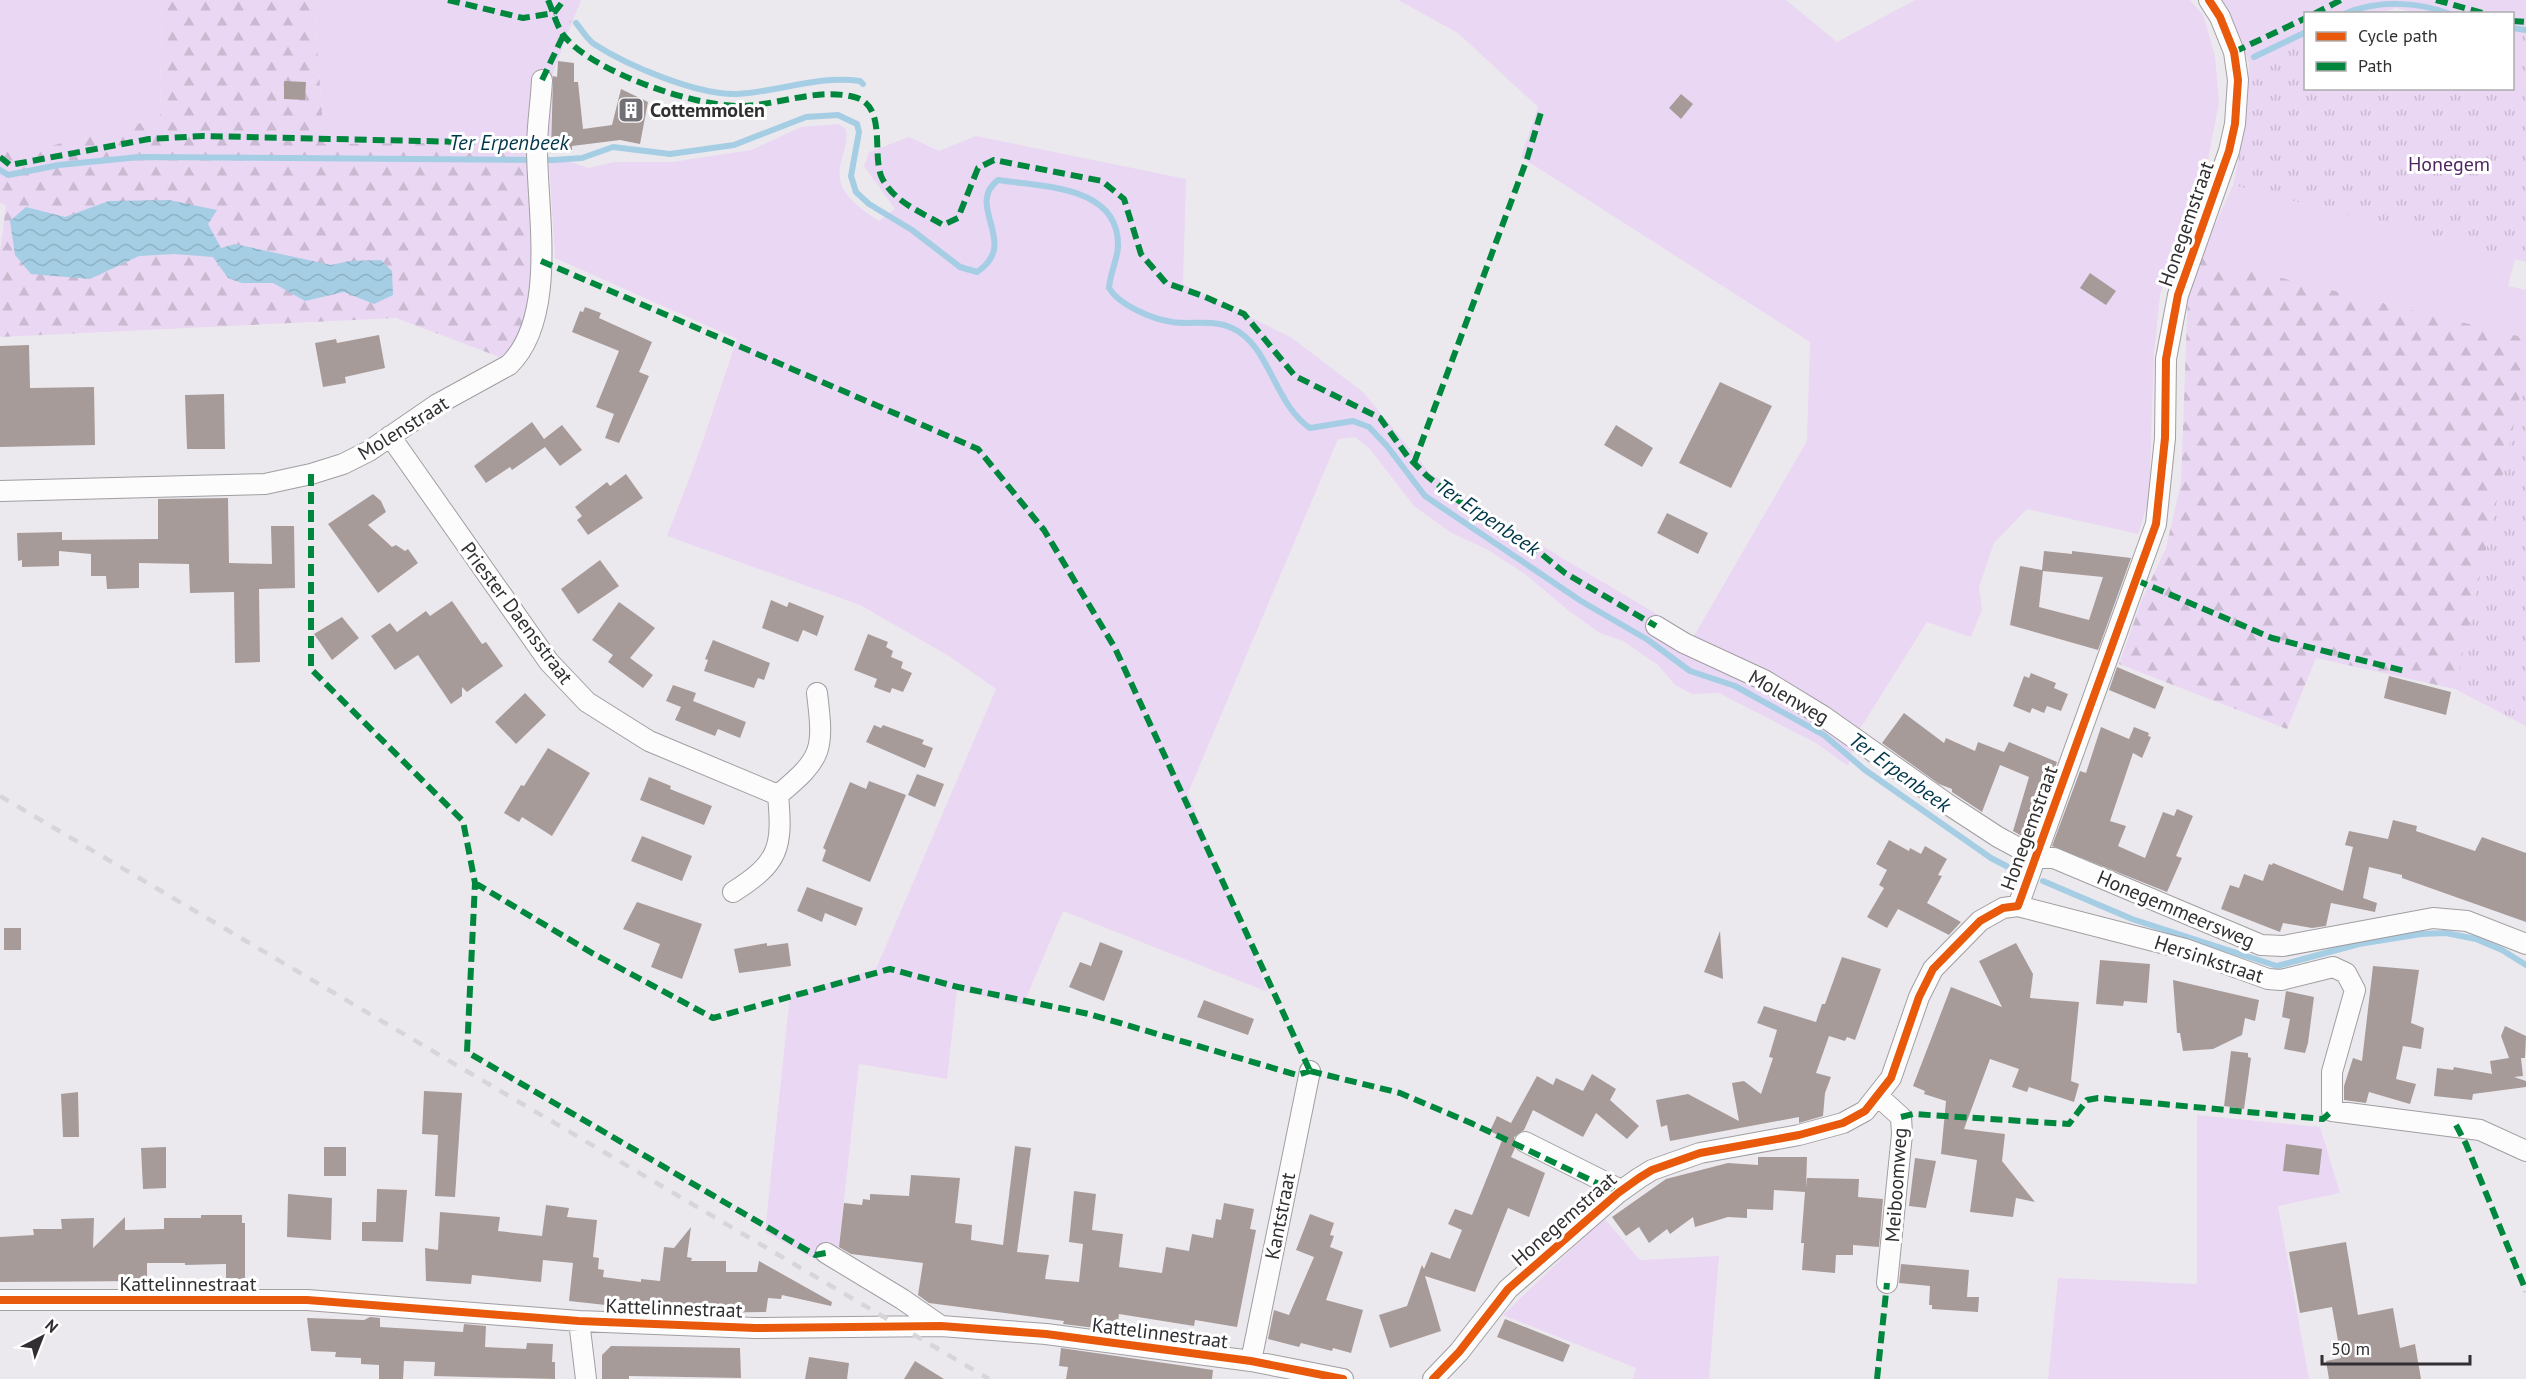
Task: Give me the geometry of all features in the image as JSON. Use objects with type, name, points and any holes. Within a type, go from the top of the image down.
[{"type":"street","name":"Honegemstraat","points":[[1433,1379],[1459,1352],[1508,1289],[1621,1190],[1652,1170],[1700,1154],[1799,1135],[1844,1123],[1864,1112],[1891,1078],[1919,997],[1933,969],[1980,921],[2003,908],[2018,906],[2156,524],[2164,450],[2166,359],[2178,295],[2229,151],[2235,124],[2238,80],[2234,52],[2220,17],[2209,0]]},
{"type":"street","name":"Molenstraat","points":[[0,491],[265,484],[343,465],[436,405],[509,365],[518,356],[530,332],[539,297],[542,261],[537,145],[542,80]]},
{"type":"street","name":"Priester Daensstraat","points":[[390,436],[549,662],[587,702],[649,741],[778,795]]},
{"type":"street","name":"Molenweg","points":[[1656,626],[1684,643],[1764,680],[1823,716],[1998,837],[2037,858]]},
{"type":"street","points":[[733,892],[760,875],[776,851],[781,831],[778,795],[801,776],[819,750],[822,729],[817,693]]},
{"type":"street","name":"Honegemmeersweg","points":[[2037,858],[2054,858],[2261,945],[2283,946],[2433,918],[2467,921],[2526,944]]},
{"type":"street","name":"Hersinkstraat","points":[[2018,906],[2185,949],[2268,980],[2281,980],[2333,967],[2346,972],[2355,990],[2332,1072],[2332,1111],[2480,1130],[2526,1151]]},
{"type":"street","name":"Kantstraat","points":[[1251,1361],[1310,1071]]},
{"type":"street","name":"Meiboomweg","points":[[1878,1096],[1900,1117],[1902,1134],[1887,1283]]},
{"type":"street","name":"Honegemstraat","points":[[1525,1142],[1621,1190]]},
{"type":"street","points":[[826,1253],[902,1299],[941,1326]]},
{"type":"street","name":"Kattelinnestraat","points":[[0,1300],[307,1300],[579,1321],[755,1328],[941,1326],[1046,1334],[1251,1361],[1343,1379]]},
{"type":"street","points":[[579,1321],[586,1379]]},
{"type":"green space","points":[[0,0],[162,0],[160,118],[15,155],[0,145]]},
{"type":"green space","points":[[162,0],[314,0],[324,144],[527,142],[534,248],[529,298],[517,341],[502,358],[396,318],[0,337],[0,251],[6,205],[0,203],[0,145],[15,155],[160,118]]},
{"type":"green space","points":[[314,0],[559,0],[571,25],[552,76],[551,151],[527,142],[324,144]]},
{"type":"green space","points":[[559,0],[581,0],[571,25]]},
{"type":"green space","points":[[1398,0],[1786,0],[1837,42],[1915,0],[2190,0],[2203,15],[2215,56],[2219,102],[2208,160],[2160,295],[2154,354],[2149,500],[2138,534],[2027,509],[1994,543],[1979,587],[1982,609],[1971,637],[1927,622],[1858,732],[1848,766],[1816,743],[1719,693],[1692,694],[1675,685],[1658,665],[1623,641],[1600,633],[1569,611],[1525,574],[1488,550],[1450,532],[1414,506],[1369,448],[1355,437],[1338,439],[1188,793],[1268,992],[1063,911],[1023,1005],[957,990],[947,1079],[859,1064],[838,1253],[826,1247],[818,1261],[765,1232],[790,995],[876,969],[996,689],[949,656],[860,605],[667,536],[696,461],[737,339],[555,258],[549,161],[572,162],[588,168],[614,162],[672,162],[751,150],[801,127],[839,124],[846,129],[839,172],[844,190],[856,204],[879,221],[895,209],[864,166],[869,152],[909,137],[939,151],[976,136],[1186,179],[1183,284],[1292,338],[1363,392],[1431,474],[1562,558],[1694,636],[1807,441],[1810,342],[1521,157],[1538,107],[1458,33]]},
{"type":"green space","points":[[2221,0],[2526,0],[2526,32],[2514,32],[2514,12],[2413,12],[2396,8],[2383,12],[2304,12],[2304,42],[2249,63],[2226,6]]},
{"type":"green space","name":"Honegem","points":[[2514,32],[2526,32],[2526,262],[2233,185],[2245,129],[2249,63],[2304,42],[2304,90],[2514,90]]},
{"type":"green space","points":[[2233,185],[2515,259],[2508,286],[2526,290],[2526,338],[2200,258]]},
{"type":"green space","points":[[2200,258],[2526,338],[2526,371],[2455,689],[2316,658],[2287,729],[2119,664],[2143,597],[2166,548],[2181,483],[2188,291]]},
{"type":"green space","points":[[2526,371],[2526,726],[2455,689]]},
{"type":"green space","points":[[2197,1115],[2320,1127],[2340,1193],[2278,1206],[2309,1379],[2048,1379],[2058,1278],[2197,1284]]},
{"type":"green space","points":[[1604,1218],[1640,1260],[1719,1256],[1709,1379],[1633,1379],[1636,1368],[1503,1315]]},
{"type":"water","points":[[169,200],[217,210],[208,224],[221,248],[235,244],[331,265],[349,261],[381,260],[392,271],[393,295],[374,304],[344,292],[305,301],[273,283],[242,283],[228,278],[213,257],[174,254],[139,256],[90,279],[31,274],[15,255],[10,221],[26,207],[65,217],[109,201]]},
{"type":"building","name":"Cottemmolen","points":[[558,61],[574,63],[574,82],[578,82],[583,129],[612,125],[621,89],[648,102],[640,144],[620,140],[572,146],[572,150],[551,151],[553,76],[557,77]]},
{"type":"building","points":[[284,81],[306,82],[305,100],[284,99]]},
{"type":"building","points":[[1681,94],[1693,104],[1681,119],[1669,108]]},
{"type":"building","points":[[2090,273],[2116,291],[2106,305],[2080,288]]},
{"type":"building","points":[[585,307],[601,313],[599,318],[652,342],[639,372],[649,376],[619,443],[605,438],[614,414],[596,407],[619,351],[572,332],[580,311],[583,312]]},
{"type":"building","points":[[379,335],[385,368],[345,377],[346,383],[323,387],[315,343],[336,339],[337,343]]},
{"type":"building","points":[[29,345],[30,388],[94,387],[95,445],[0,447],[0,346]]},
{"type":"building","points":[[1720,382],[1772,406],[1731,488],[1679,463]]},
{"type":"building","points":[[224,394],[225,449],[187,449],[185,395]]},
{"type":"building","points":[[532,422],[544,439],[562,425],[582,450],[560,466],[545,447],[512,470],[510,467],[486,483],[474,466]]},
{"type":"building","points":[[1616,425],[1653,448],[1642,467],[1604,445]]},
{"type":"building","points":[[626,474],[643,498],[588,535],[577,520],[582,516],[575,507],[607,482],[610,486]]},
{"type":"building","points":[[373,494],[381,501],[386,512],[368,525],[392,547],[396,545],[405,551],[408,549],[418,563],[378,593],[328,524]]},
{"type":"building","points":[[228,498],[229,563],[272,564],[271,526],[294,526],[295,588],[259,589],[260,662],[235,663],[234,592],[190,593],[189,564],[139,563],[139,588],[107,589],[106,576],[91,576],[91,554],[59,551],[59,566],[22,567],[22,560],[18,561],[17,533],[62,532],[62,540],[158,539],[158,499]]},
{"type":"building","points":[[1667,513],[1708,533],[1698,554],[1657,533]]},
{"type":"building","points":[[2044,551],[2072,554],[2072,551],[2131,558],[2098,650],[2010,625],[2020,566],[2042,570]],"holes":[[[2043,571],[2103,577],[2089,620],[2039,607]]]},
{"type":"building","points":[[600,560],[619,586],[578,614],[561,589]]},
{"type":"building","points":[[771,600],[787,607],[789,602],[824,616],[817,636],[803,630],[798,642],[762,628]]},
{"type":"building","points":[[452,601],[482,644],[486,642],[503,666],[467,692],[462,687],[462,696],[451,704],[418,655],[395,670],[371,636],[390,623],[397,632],[426,611],[430,616]]},
{"type":"building","points":[[619,602],[655,628],[630,658],[653,675],[643,688],[608,662],[613,655],[592,640]]},
{"type":"building","points":[[342,617],[359,638],[332,660],[314,634]]},
{"type":"building","points":[[868,634],[888,642],[886,647],[893,651],[891,657],[903,662],[901,668],[912,673],[903,692],[892,688],[890,693],[874,687],[877,679],[854,670]]},
{"type":"building","points":[[713,640],[770,663],[764,680],[758,678],[754,688],[704,671],[708,660],[705,659]]},
{"type":"building","points":[[2117,667],[2164,687],[2155,709],[2109,690]]},
{"type":"building","points":[[2031,673],[2056,683],[2054,688],[2068,694],[2061,711],[2047,706],[2044,713],[2032,708],[2030,713],[2013,706],[2024,676],[2029,678]]},
{"type":"building","points":[[2389,676],[2451,692],[2446,715],[2384,698]]},
{"type":"building","points":[[673,685],[696,693],[693,701],[746,722],[740,738],[718,729],[715,736],[675,720],[681,707],[666,701]]},
{"type":"building","points":[[525,693],[546,715],[516,744],[495,722]]},
{"type":"building","points":[[1904,713],[1944,743],[1946,738],[1975,751],[1978,742],[2004,752],[2009,742],[2057,762],[2029,840],[2013,831],[2029,777],[2000,765],[1982,812],[1952,792],[1952,789],[1939,784],[1882,743]]},
{"type":"building","points":[[874,725],[881,728],[883,725],[924,740],[922,744],[933,748],[925,768],[866,742]]},
{"type":"building","points":[[2101,727],[2129,739],[2134,727],[2149,733],[2148,736],[2151,737],[2142,758],[2133,753],[2110,821],[2126,826],[2118,846],[2145,858],[2163,812],[2174,816],[2177,809],[2193,816],[2176,856],[2182,858],[2167,892],[2052,846],[2080,771],[2086,773]]},
{"type":"building","points":[[548,748],[590,773],[552,836],[522,817],[519,822],[504,813]]},
{"type":"building","points":[[917,774],[944,784],[935,807],[908,795]]},
{"type":"building","points":[[649,777],[671,786],[670,789],[712,806],[704,825],[640,800]]},
{"type":"building","points":[[869,781],[906,795],[870,882],[822,861],[826,850],[823,848],[850,782],[866,789]]},
{"type":"building","points":[[2393,820],[2417,826],[2416,831],[2475,851],[2482,837],[2526,853],[2526,922],[2402,878],[2402,875],[2369,867],[2363,898],[2377,903],[2375,912],[2331,903],[2326,926],[2312,928],[2283,923],[2280,932],[2221,909],[2230,885],[2239,888],[2244,874],[2263,881],[2269,864],[2273,863],[2343,891],[2353,847],[2345,845],[2349,831],[2388,839]]},
{"type":"building","points":[[642,836],[692,856],[682,881],[631,861]]},
{"type":"building","points":[[1889,840],[1909,851],[1910,848],[1921,854],[1925,846],[1947,859],[1938,875],[1942,876],[1927,903],[1961,922],[1949,935],[1898,909],[1887,928],[1867,917],[1884,888],[1879,885],[1887,870],[1876,864]]},
{"type":"building","points":[[807,887],[863,908],[856,926],[825,913],[822,922],[797,911]]},
{"type":"building","points":[[637,902],[702,924],[682,979],[651,967],[660,944],[623,929]]},
{"type":"building","points":[[4,928],[21,928],[21,950],[4,950]]},
{"type":"building","points":[[1720,931],[1723,979],[1704,972]]},
{"type":"building","points":[[1100,942],[1123,951],[1104,1001],[1069,987],[1080,962],[1091,966]]},
{"type":"building","points":[[767,943],[767,946],[788,943],[791,966],[739,973],[734,949]]},
{"type":"building","points":[[2016,943],[2033,974],[2030,998],[2079,1002],[2071,1081],[2079,1084],[2074,1102],[2029,1087],[2027,1092],[2012,1087],[2019,1069],[1990,1059],[1964,1129],[2005,1134],[2002,1161],[2035,1202],[2016,1198],[2013,1217],[1970,1212],[1977,1160],[1941,1154],[1946,1101],[1924,1094],[1925,1091],[1913,1086],[1951,987],[2002,1007],[1979,961]]},
{"type":"building","points":[[1842,957],[1881,969],[1855,1040],[1847,1037],[1845,1041],[1829,1036],[1816,1073],[1831,1077],[1825,1093],[1823,1116],[1799,1123],[1799,1117],[1670,1141],[1667,1125],[1661,1127],[1656,1100],[1688,1094],[1739,1121],[1732,1083],[1744,1081],[1761,1094],[1773,1058],[1769,1057],[1777,1030],[1757,1023],[1764,1006],[1816,1022]]},
{"type":"building","points":[[2100,960],[2150,964],[2147,1003],[2124,1001],[2123,1006],[2096,1004]]},
{"type":"building","points":[[2373,966],[2419,970],[2411,1023],[2424,1028],[2421,1049],[2403,1046],[2396,1079],[2416,1084],[2410,1104],[2369,1092],[2366,1103],[2344,1100],[2344,1086],[2353,1058],[2362,1061]]},
{"type":"building","points":[[2173,980],[2259,1000],[2255,1021],[2245,1018],[2242,1035],[2213,1049],[2183,1051],[2180,1033],[2177,1033]]},
{"type":"building","points":[[2286,991],[2314,997],[2305,1053],[2284,1049],[2290,1019],[2282,1017]]},
{"type":"building","points":[[1204,1000],[1254,1019],[1248,1035],[1197,1017]]},
{"type":"building","points":[[2505,1026],[2526,1036],[2525,1058],[2521,1058],[2523,1076],[2514,1077],[2526,1081],[2526,1087],[2473,1094],[2472,1100],[2434,1096],[2437,1068],[2453,1070],[2454,1067],[2492,1074],[2490,1061],[2509,1058],[2501,1036]]},
{"type":"building","points":[[2231,1051],[2248,1053],[2248,1057],[2251,1058],[2244,1109],[2224,1106]]},
{"type":"building","points":[[1592,1074],[1616,1089],[1610,1100],[1639,1126],[1627,1139],[1596,1113],[1583,1137],[1533,1110],[1524,1130],[1514,1137],[1515,1148],[1511,1157],[1545,1173],[1529,1217],[1508,1208],[1475,1292],[1425,1276],[1441,1331],[1390,1348],[1379,1315],[1407,1306],[1422,1265],[1424,1269],[1431,1252],[1450,1259],[1462,1230],[1448,1224],[1455,1209],[1472,1215],[1503,1138],[1490,1131],[1497,1116],[1511,1123],[1537,1076],[1553,1085],[1556,1078],[1583,1091]]},
{"type":"building","points":[[424,1091],[462,1093],[455,1197],[435,1196],[438,1135],[422,1134]]},
{"type":"building","points":[[78,1092],[79,1137],[63,1137],[61,1094]]},
{"type":"building","points":[[2286,1144],[2322,1149],[2319,1175],[2283,1171]]},
{"type":"building","points":[[1015,1146],[1031,1148],[1017,1252],[1049,1255],[1045,1279],[1079,1282],[1083,1244],[1069,1242],[1074,1191],[1096,1194],[1092,1230],[1123,1234],[1119,1267],[1162,1273],[1166,1247],[1189,1251],[1192,1234],[1213,1238],[1216,1219],[1221,1220],[1224,1203],[1254,1209],[1250,1229],[1256,1230],[1237,1327],[1195,1320],[1194,1326],[1119,1314],[1118,1323],[1111,1322],[1111,1330],[1063,1324],[1064,1321],[929,1303],[918,1295],[923,1263],[851,1254],[839,1247],[844,1203],[862,1205],[863,1199],[870,1200],[870,1194],[909,1196],[911,1175],[960,1178],[955,1223],[972,1225],[971,1240],[1003,1245]]},
{"type":"building","points":[[166,1147],[166,1188],[143,1189],[141,1148]]},
{"type":"building","points":[[324,1147],[346,1147],[346,1176],[324,1176]]},
{"type":"building","points":[[1758,1157],[1807,1157],[1806,1188],[1807,1178],[1859,1179],[1858,1197],[1883,1199],[1879,1247],[1853,1245],[1853,1255],[1836,1255],[1835,1273],[1802,1270],[1804,1243],[1801,1243],[1805,1192],[1774,1190],[1773,1210],[1747,1209],[1747,1218],[1728,1217],[1695,1227],[1693,1217],[1670,1234],[1667,1229],[1649,1243],[1639,1227],[1626,1236],[1612,1217],[1666,1179],[1728,1163],[1758,1165]]},
{"type":"building","points":[[1915,1158],[1936,1161],[1926,1208],[1909,1206]]},
{"type":"building","points":[[377,1189],[407,1190],[403,1242],[362,1241],[362,1222],[376,1222]]},
{"type":"building","points":[[288,1194],[332,1198],[331,1240],[287,1237]]},
{"type":"building","points":[[546,1205],[569,1208],[567,1217],[597,1220],[593,1257],[599,1258],[598,1269],[604,1270],[603,1277],[641,1282],[641,1279],[660,1281],[664,1247],[674,1248],[691,1227],[687,1257],[692,1258],[691,1261],[726,1261],[726,1272],[757,1272],[759,1261],[832,1302],[831,1306],[782,1295],[781,1299],[768,1298],[766,1312],[698,1313],[615,1303],[615,1306],[569,1301],[573,1263],[543,1260],[541,1282],[472,1275],[471,1284],[426,1281],[425,1248],[438,1250],[440,1212],[500,1217],[498,1231],[542,1236]]},
{"type":"building","points":[[1310,1214],[1334,1223],[1330,1235],[1334,1236],[1330,1247],[1343,1252],[1326,1300],[1363,1310],[1351,1353],[1301,1343],[1299,1347],[1268,1339],[1274,1310],[1289,1315],[1314,1257],[1296,1250]]},
{"type":"building","points":[[201,1215],[242,1215],[242,1223],[245,1223],[245,1284],[226,1284],[226,1264],[185,1265],[185,1263],[147,1263],[147,1281],[0,1282],[0,1237],[34,1235],[33,1229],[62,1229],[61,1219],[94,1218],[93,1248],[125,1217],[125,1230],[164,1229],[164,1218],[201,1218]]},
{"type":"building","points":[[2346,1242],[2358,1315],[2393,1308],[2400,1348],[2415,1344],[2421,1379],[2329,1379],[2326,1361],[2341,1358],[2332,1307],[2300,1313],[2289,1252]]},
{"type":"building","points":[[1901,1264],[1969,1270],[1967,1297],[1979,1297],[1978,1312],[1932,1309],[1932,1305],[1929,1305],[1930,1286],[1899,1283]]},
{"type":"building","points":[[370,1317],[380,1318],[380,1327],[463,1332],[464,1324],[486,1326],[485,1347],[526,1349],[527,1343],[553,1344],[552,1362],[555,1362],[555,1379],[434,1376],[435,1362],[404,1361],[403,1379],[379,1379],[379,1365],[361,1364],[361,1358],[335,1357],[336,1352],[311,1351],[307,1318],[364,1320]]},
{"type":"building","points":[[1505,1319],[1570,1345],[1563,1362],[1497,1337]]},
{"type":"building","points":[[611,1346],[740,1348],[741,1378],[629,1376],[629,1379],[602,1379],[602,1355]]},
{"type":"building","points":[[1061,1348],[1213,1370],[1212,1379],[1066,1379],[1068,1367],[1059,1366]]},
{"type":"building","points":[[809,1357],[849,1363],[847,1379],[805,1379]]},
{"type":"building","points":[[915,1361],[944,1379],[904,1379]]},
{"type":"waterway","points":[[2349,12],[2384,4],[2410,5],[2444,12]]},
{"type":"waterway","points":[[576,23],[591,42],[608,53],[663,78],[703,90],[737,94],[829,80],[860,81],[863,84]]},
{"type":"waterway","points":[[2514,28],[2526,30]]},
{"type":"waterway","points":[[2254,57],[2304,33]]},
{"type":"waterway","name":"Ter Erpenbeek","points":[[0,170],[8,175],[59,165],[139,157],[554,160],[582,158],[613,147],[670,154],[734,145],[806,117],[838,115],[857,124],[859,132],[851,176],[856,192],[869,204],[912,230],[960,267],[977,272],[989,261],[994,249],[987,201],[989,190],[998,180],[1075,193],[1093,200],[1106,211],[1115,227],[1118,247],[1109,288],[1120,300],[1137,310],[1164,320],[1225,325],[1245,336],[1264,361],[1288,405],[1310,428],[1353,421],[1369,427],[1387,446],[1425,496],[1581,601],[1648,640],[1690,671],[1735,686],[1824,735],[1865,770],[1991,858],[2016,871]]},
{"type":"waterway","name":"Ter Erpenbeek","points":[[2043,881],[2132,919],[2277,966],[2359,944],[2421,934],[2446,933],[2476,939],[2502,950],[2526,965]]},
{"type":"railway","points":[[0,796],[989,1379]]},
{"type":"marked path","points":[[448,0],[523,18],[554,13]]},
{"type":"marked path","points":[[548,0],[562,33],[579,50],[620,74],[670,93],[694,100],[736,106],[765,104],[825,94],[854,97],[865,102],[875,120],[879,168],[887,186],[909,206],[943,225],[958,218],[978,168],[994,160],[1102,181],[1124,199],[1141,254],[1166,283],[1244,314],[1295,376],[1380,418],[1408,457],[1456,499],[1539,552],[1565,573],[1656,626]]},
{"type":"marked path","points":[[554,13],[564,0]]},
{"type":"marked path","points":[[2318,12],[2341,0]]},
{"type":"marked path","points":[[2436,0],[2479,12]]},
{"type":"marked path","points":[[2234,52],[2304,19]]},
{"type":"marked path","points":[[2514,21],[2526,22]]},
{"type":"marked path","points":[[542,80],[563,36]]},
{"type":"marked path","points":[[1414,463],[1527,159],[1542,109]]},
{"type":"marked path","points":[[0,157],[10,165],[149,139],[203,136],[465,142],[538,141]]},
{"type":"marked path","points":[[541,261],[978,449],[1044,530],[1115,648],[1310,1071]]},
{"type":"marked path","points":[[311,474],[311,669],[463,821],[475,883],[467,1052],[815,1255],[826,1253]]},
{"type":"marked path","points":[[2136,580],[2272,638],[2405,671]]},
{"type":"marked path","points":[[475,883],[592,953],[713,1018],[890,969],[958,987],[1089,1014],[1297,1075],[1310,1071]]},
{"type":"marked path","points":[[1310,1071],[1400,1093],[1471,1123],[1618,1193]]},
{"type":"marked path","points":[[1901,1117],[1913,1114],[2069,1124],[2087,1100],[2098,1098],[2323,1119],[2332,1111]]},
{"type":"marked path","points":[[2456,1125],[2466,1144],[2526,1291]]},
{"type":"marked path","points":[[1877,1379],[1887,1283]]},
{"type":"cycle path","points":[[1433,1379],[1459,1352],[1508,1289],[1618,1193],[1639,1178],[1652,1170],[1700,1153],[1799,1135],[1843,1123],[1865,1111],[1891,1078],[1919,997],[1933,969],[1980,921],[2003,908],[2018,906],[2156,524],[2165,438],[2166,359],[2178,295],[2229,151],[2235,124],[2238,80],[2234,52],[2220,17],[2209,0]]},
{"type":"cycle path","points":[[0,1300],[307,1300],[579,1321],[755,1328],[941,1326],[1046,1334],[1251,1361],[1343,1379]]},
{"type":"place","name":"Cottemmolen","points":[[631,110]]}]
